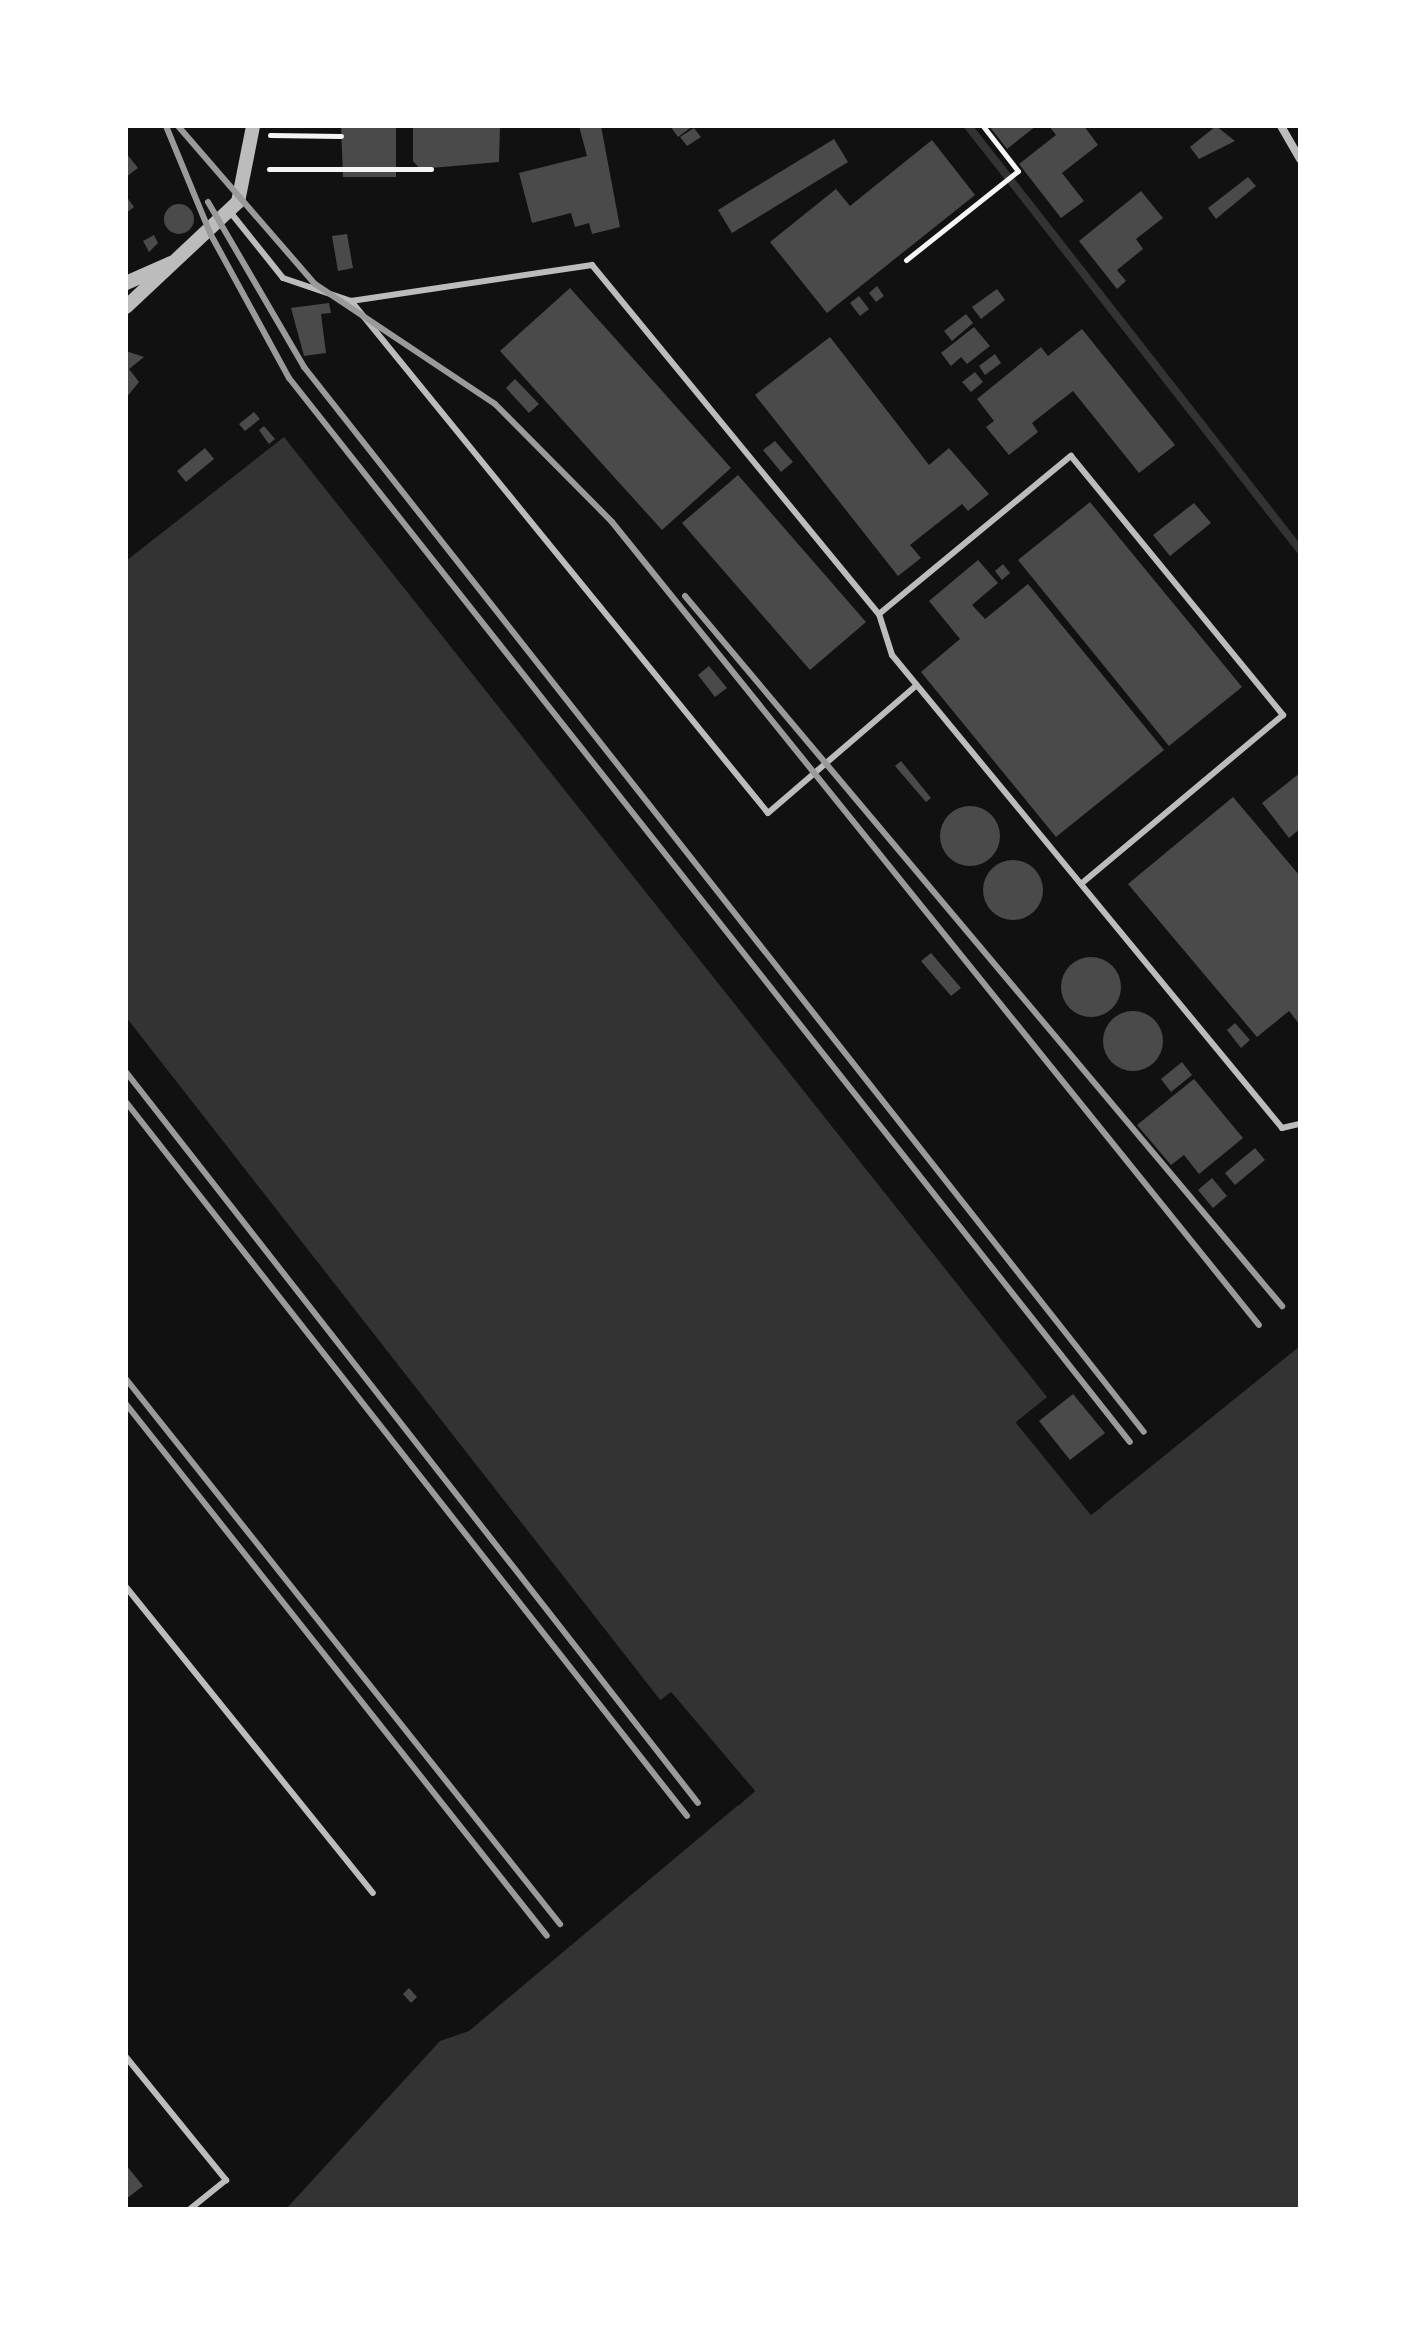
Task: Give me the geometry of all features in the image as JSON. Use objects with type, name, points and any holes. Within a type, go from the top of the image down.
[{"type":"street","points":[[126,307],[231,213],[248,182],[253,126]]},
{"type":"street","points":[[1281,126],[1300,159]]},
{"type":"street","points":[[126,283],[186,256]]},
{"type":"lane","points":[[231,213],[283,278],[351,301],[592,265],[879,614],[892,655],[1282,1128],[1300,1124]]},
{"type":"lane","points":[[351,301],[768,813],[917,685]]},
{"type":"lane","points":[[879,614],[1071,456],[1283,715],[1081,884]]},
{"type":"lane","points":[[126,1587],[373,1893]]},
{"type":"lane","points":[[126,2057],[226,2180],[190,2209]]},
{"type":"path","points":[[906,260],[1018,171],[983,126]]},
{"type":"path","points":[[270,135],[341,136]]},
{"type":"path","points":[[269,169],[431,169]]},
{"type":"shaded area","points":[[284,437],[1047,1397],[1016,1422],[1091,1515],[1300,1346],[1300,2209],[286,2209],[440,2041],[469,2031],[755,1791],[671,1692],[661,1701],[126,1017],[126,561]]},
{"type":"pier","points":[[1028,1413],[1021,1423],[1092,1509],[1103,1506],[1091,1515],[1016,1423]]},
{"type":"pier","points":[[671,1692],[755,1791],[737,1807],[750,1791],[671,1697],[657,1703]]},
{"type":"building","points":[[341,126],[396,126],[396,177],[343,177]]},
{"type":"building","points":[[413,126],[500,126],[499,162],[420,169],[413,161]]},
{"type":"building","points":[[579,126],[601,126],[620,227],[592,234],[589,223],[575,227],[571,213],[532,223],[519,173],[587,156]]},
{"type":"building","points":[[670,126],[693,126],[678,137]]},
{"type":"building","points":[[989,126],[1036,126],[1007,149]]},
{"type":"building","points":[[1049,126],[1084,126],[1098,145],[1062,173],[1084,201],[1061,218],[1019,164],[1056,135]]},
{"type":"building","points":[[1216,126],[1235,141],[1199,159],[1190,147]]},
{"type":"building","points":[[694,128],[701,137],[687,146],[680,137]]},
{"type":"building","points":[[834,139],[848,162],[732,233],[718,210]]},
{"type":"building","points":[[932,140],[975,195],[827,313],[770,242],[836,189],[850,206]]},
{"type":"building","points":[[126,153],[138,168],[126,177]]},
{"type":"building","points":[[1248,177],[1256,186],[1216,219],[1208,208]]},
{"type":"building","points":[[1141,191],[1163,218],[1136,239],[1143,249],[1117,270],[1126,281],[1117,289],[1079,241]]},
{"type":"building","points":[[126,196],[134,207],[126,213]]},
{"type":"building","points":[[179,204],[190,208],[194,219],[190,230],[179,234],[168,230],[164,219],[168,208]]},
{"type":"building","points":[[347,234],[353,268],[338,271],[332,236]]},
{"type":"building","points":[[154,235],[158,243],[149,252],[143,241]]},
{"type":"building","points":[[877,286],[884,296],[876,302],[869,293]]},
{"type":"building","points":[[570,288],[731,468],[662,530],[500,351]]},
{"type":"building","points":[[997,289],[1005,300],[981,319],[972,307]]},
{"type":"building","points":[[859,296],[869,309],[860,316],[850,303]]},
{"type":"building","points":[[329,303],[331,313],[321,314],[326,353],[304,356],[291,308]]},
{"type":"building","points":[[966,314],[973,323],[952,341],[944,331]]},
{"type":"building","points":[[974,327],[990,346],[967,364],[961,357],[951,366],[941,353]]},
{"type":"building","points":[[1082,329],[1175,445],[1139,473],[1073,391],[1032,423],[1038,432],[1009,455],[986,427],[994,421],[977,399],[1041,347],[1048,356]]},
{"type":"building","points":[[830,337],[929,465],[949,448],[989,494],[968,511],[962,504],[910,545],[921,558],[898,576],[755,395]]},
{"type":"building","points":[[126,351],[144,357],[129,369],[139,382],[126,398]]},
{"type":"building","points":[[995,354],[1001,363],[985,375],[979,366]]},
{"type":"building","points":[[975,372],[983,382],[971,392],[962,382]]},
{"type":"building","points":[[515,379],[539,404],[529,413],[506,388]]},
{"type":"building","points":[[254,412],[260,419],[245,431],[239,424]]},
{"type":"building","points":[[264,426],[275,439],[269,444],[259,430]]},
{"type":"building","points":[[775,441],[793,462],[781,472],[763,450]]},
{"type":"building","points":[[205,448],[214,459],[186,482],[177,471]]},
{"type":"building","points":[[738,475],[866,622],[810,670],[682,523]]},
{"type":"building","points":[[1090,502],[1242,687],[1169,746],[1018,560]]},
{"type":"building","points":[[1194,503],[1211,523],[1170,556],[1153,535]]},
{"type":"building","points":[[978,560],[998,583],[972,605],[985,619],[1028,584],[1164,750],[1056,837],[921,672],[960,639],[929,601]]},
{"type":"building","points":[[1003,564],[1010,573],[1002,580],[995,571]]},
{"type":"building","points":[[709,666],[727,688],[715,697],[698,675]]},
{"type":"building","points":[[901,761],[931,798],[926,802],[895,766]]},
{"type":"building","points":[[1300,773],[1300,829],[1289,838],[1262,803]]},
{"type":"building","points":[[1233,797],[1300,876],[1300,1025],[1289,1011],[1257,1037],[1128,884]]},
{"type":"building","points":[[970,806],[981,808],[991,815],[998,825],[998,847],[991,857],[981,864],[970,866],[959,864],[949,857],[942,847],[940,836],[942,825],[949,815],[959,808]]},
{"type":"building","points":[[1013,860],[1024,862],[1034,869],[1041,879],[1041,901],[1034,911],[1024,918],[1013,920],[1002,918],[992,911],[985,901],[983,890],[985,879],[992,869],[1002,862]]},
{"type":"building","points":[[931,953],[961,988],[951,996],[921,961]]},
{"type":"building","points":[[1091,957],[1102,959],[1112,966],[1119,976],[1119,998],[1112,1008],[1102,1015],[1091,1017],[1080,1015],[1070,1008],[1063,998],[1061,987],[1063,976],[1070,966],[1080,959]]},
{"type":"building","points":[[1133,1011],[1144,1013],[1154,1020],[1161,1030],[1161,1052],[1154,1062],[1144,1069],[1133,1071],[1122,1069],[1112,1062],[1105,1052],[1103,1041],[1105,1030],[1112,1020],[1122,1013]]},
{"type":"building","points":[[1235,1023],[1250,1040],[1241,1048],[1227,1030]]},
{"type":"building","points":[[1182,1062],[1192,1075],[1171,1092],[1161,1079]]},
{"type":"building","points":[[1194,1079],[1243,1138],[1199,1174],[1184,1155],[1171,1165],[1137,1125]]},
{"type":"building","points":[[1255,1148],[1265,1160],[1235,1185],[1225,1173]]},
{"type":"building","points":[[1212,1178],[1227,1196],[1213,1208],[1198,1190]]},
{"type":"building","points":[[1073,1394],[1105,1433],[1070,1460],[1039,1421]]},
{"type":"building","points":[[409,1988],[417,1997],[411,2003],[403,1994]]},
{"type":"building","points":[[126,2165],[143,2186],[126,2199]]},
{"type":"waterway","points":[[968,126],[1300,550]]},
{"type":"railway","points":[[166,126],[211,235],[289,378],[1130,1442]]},
{"type":"railway","points":[[178,126],[315,284],[495,404],[612,522],[1259,1325]]},
{"type":"railway","points":[[208,202],[304,367],[1144,1432]]},
{"type":"railway","points":[[685,596],[1282,1306]]},
{"type":"railway","points":[[126,1072],[698,1803]]},
{"type":"railway","points":[[126,1102],[687,1816]]},
{"type":"railway","points":[[126,1379],[560,1924]]},
{"type":"railway","points":[[126,1404],[547,1936]]}]
